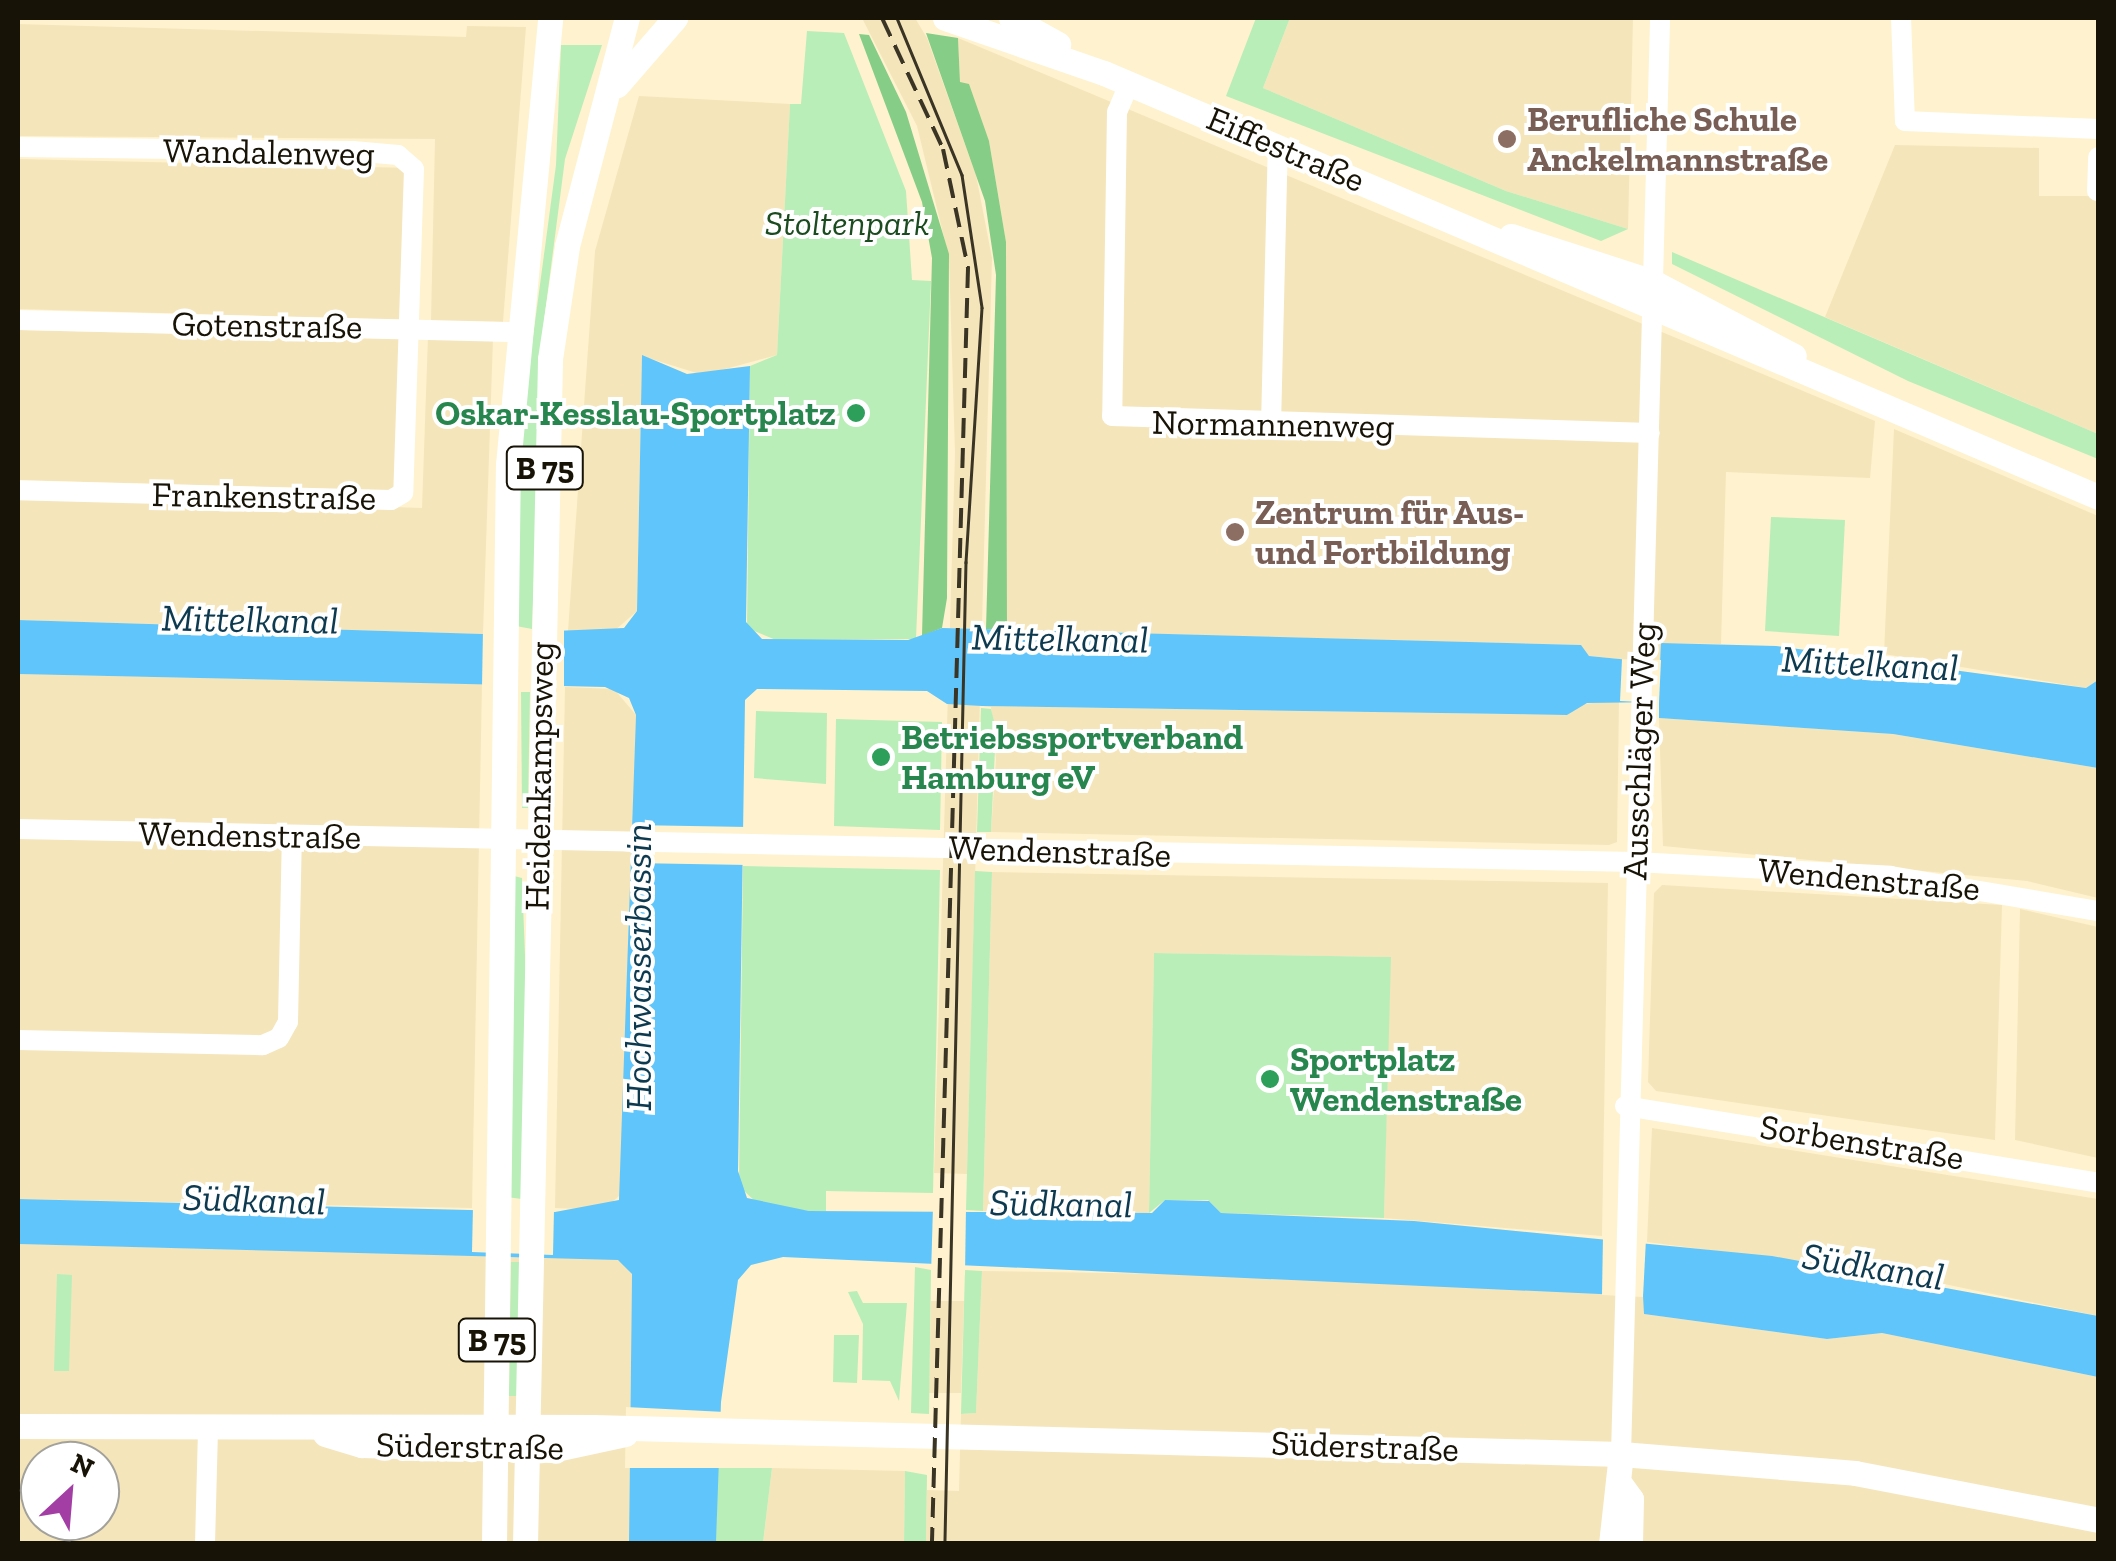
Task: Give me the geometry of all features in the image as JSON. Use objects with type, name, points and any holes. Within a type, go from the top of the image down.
[{"type":"main road","name":"Heidenkampsweg","points":[[494,1544],[509,687],[506,630],[517,332],[540,190],[550,18]]},
{"type":"main road","name":"Heidenkampsweg","points":[[525,1544],[542,630],[556,306],[627,18]]},
{"type":"main road","points":[[611,93],[675,18]]},
{"type":"main road","name":"Eiffestraße","points":[[1011,18],[1104,73]]},
{"type":"main road","name":"Eiffestraße","points":[[956,20],[1104,73],[1467,224],[1653,311],[1818,372],[2002,450],[2098,498]]},
{"type":"main road","name":"Eiffestraße","points":[[1467,224],[1654,282],[1818,372]]},
{"type":"main road","name":"Eiffestraße","points":[[2002,450],[2098,479]]},
{"type":"main road","name":"Süderstraße","points":[[18,1426],[313,1430],[496,1438],[732,1435],[1621,1454],[1855,1472],[2098,1520]]},
{"type":"main road","name":"Ausschläger Weg","points":[[1612,1544],[1621,1485],[1621,1454]]},
{"type":"main road","name":"Ausschläger Weg","points":[[1621,1485],[1631,1499],[1630,1544]]},
{"type":"street","name":"Ausschläger Weg","points":[[1621,1454],[1625,1106],[1650,432],[1660,18]]},
{"type":"street","points":[[1901,18],[1904,121],[2098,128]]},
{"type":"street","name":"Normannenweg","points":[[1129,84],[1117,112],[1112,416],[1271,425],[1650,432]]},
{"type":"street","points":[[1271,425],[1278,146]]},
{"type":"street","name":"Wandalenweg","points":[[18,147],[402,156],[414,169],[412,329]]},
{"type":"street","points":[[2097,191],[2098,157]]},
{"type":"street","name":"Gotenstraße","points":[[18,320],[517,332]]},
{"type":"street","name":"Frankenstraße","points":[[18,490],[391,500],[408,484],[412,329]]},
{"type":"street","name":"Wendenstraße","points":[[18,829],[1636,862],[1892,876],[2098,911]]},
{"type":"street","points":[[18,1040],[263,1046],[278,1038],[288,1022],[292,836]]},
{"type":"street","name":"Sorbenstraße","points":[[1625,1106],[2098,1182]]},
{"type":"street","points":[[205,1544],[208,1428]]},
{"type":"shaded area","points":[[862,18],[915,18],[927,38],[976,175],[992,258],[967,1174],[934,1173],[955,453],[949,258],[917,126]]},
{"type":"shaded area","name":"Berufliche Schule Anckelmannstraße","points":[[1290,18],[1633,18],[1628,229],[1506,191],[1263,88]]},
{"type":"shaded area","points":[[18,24],[466,37],[467,26],[526,27],[503,322],[431,321],[435,139],[18,136]]},
{"type":"shaded area","points":[[958,38],[1875,421],[1870,478],[1726,472],[1721,644],[1662,643],[1660,663],[1589,656],[1580,645],[1007,630],[1006,242],[989,141],[960,82]]},
{"type":"shaded area","points":[[639,96],[790,104],[777,355],[703,375],[642,356],[637,611],[613,632],[568,631],[595,251]]},
{"type":"shaded area","points":[[1895,145],[2039,148],[2039,196],[2098,196],[2098,434],[1825,317]]},
{"type":"shaded area","points":[[18,159],[412,168],[407,320],[18,309]]},
{"type":"shaded area","points":[[18,330],[404,339],[402,491],[18,480]]},
{"type":"shaded area","points":[[428,336],[493,338],[483,634],[18,620],[18,495],[422,508]]},
{"type":"shaded area","points":[[1894,429],[2098,516],[2098,680],[2086,688],[1884,654]]},
{"type":"shaded area","points":[[18,674],[482,684],[472,1208],[18,1199]]},
{"type":"shaded area","points":[[565,687],[614,689],[636,715],[626,1190],[603,1210],[555,1208]]},
{"type":"shaded area","points":[[1619,700],[1617,842],[1609,845],[991,832],[996,759],[991,707],[982,706],[1567,715],[1576,705]]},
{"type":"shaded area","points":[[1659,718],[1893,734],[2098,768],[2098,898],[2027,881],[1663,846]]},
{"type":"shaded area","points":[[992,872],[1608,883],[1602,1236],[1384,1218],[1390,957],[1154,953],[1149,1213],[983,1211]]},
{"type":"shaded area","points":[[1662,885],[2002,905],[1995,1140],[1656,1091],[1648,1082],[1654,893]]},
{"type":"shaded area","points":[[2020,909],[2098,927],[2098,1158],[2015,1140]]},
{"type":"shaded area","points":[[1652,1128],[2098,1199],[2098,1316],[1901,1275],[1647,1242]]},
{"type":"shaded area","points":[[18,1244],[618,1259],[632,1274],[629,1543],[18,1544]]},
{"type":"shaded area","points":[[982,1271],[1353,1277],[1644,1296],[1644,1314],[1827,1339],[1882,1333],[2098,1377],[2098,1543],[926,1544],[927,1490],[959,1491],[961,1414],[976,1413]]},
{"type":"shaded area","points":[[931,1301],[964,1301],[961,1393],[929,1393]]},
{"type":"shaded area","points":[[772,1468],[905,1471],[904,1543],[763,1544]]},
{"type":"green space","points":[[1256,18],[1290,18],[1263,88],[1506,191],[1628,229],[1601,241],[1226,96]]},
{"type":"green space","name":"Stoltenpark","points":[[807,31],[844,33],[906,191],[912,280],[931,281],[916,639],[776,640],[747,628],[750,366],[777,355],[790,104],[801,104]]},
{"type":"green space","points":[[926,33],[958,38],[960,82],[969,84],[989,141],[1006,242],[1007,630],[986,629],[996,275],[985,201]]},
{"type":"green space","points":[[859,34],[869,35],[906,112],[949,254],[947,598],[942,628],[922,636],[932,258],[922,202]]},
{"type":"green space","points":[[561,45],[602,45],[565,159],[544,321],[532,629],[516,626],[520,434],[556,165]]},
{"type":"green space","points":[[1672,252],[2098,434],[2098,459],[1908,381],[1672,264]]},
{"type":"green space","points":[[1771,517],[1845,520],[1839,636],[1765,631]]},
{"type":"green space","points":[[521,692],[530,692],[528,808],[522,808]]},
{"type":"green space","points":[[981,708],[991,709],[996,729],[991,832],[977,832]]},
{"type":"green space","points":[[756,711],[827,713],[826,784],[754,778]]},
{"type":"green space","name":"Betriebssportverband Hamburg eV","points":[[836,719],[942,722],[940,830],[834,826]]},
{"type":"green space","points":[[743,866],[940,870],[933,1193],[826,1191],[826,1211],[809,1211],[759,1205],[739,1186]]},
{"type":"green space","points":[[975,871],[992,872],[983,1211],[966,1210]]},
{"type":"green space","points":[[514,876],[522,878],[526,981],[522,1199],[507,1197]]},
{"type":"green space","name":"Sportplatz Wendenstraße","points":[[1154,953],[1391,957],[1384,1218],[1221,1213],[1208,1200],[1165,1200],[1149,1213]]},
{"type":"green space","points":[[511,1262],[520,1262],[518,1396],[509,1396]]},
{"type":"green space","points":[[915,1267],[931,1270],[929,1414],[911,1413]]},
{"type":"green space","points":[[965,1270],[982,1271],[976,1413],[961,1414]]},
{"type":"green space","points":[[57,1274],[72,1275],[69,1371],[54,1371]]},
{"type":"green space","points":[[857,1291],[863,1303],[907,1303],[899,1401],[890,1381],[862,1380],[863,1324],[848,1292]]},
{"type":"green space","points":[[834,1335],[859,1335],[857,1383],[833,1382]]},
{"type":"green space","points":[[717,1468],[772,1468],[763,1543],[716,1543]]},
{"type":"green space","points":[[905,1471],[927,1475],[926,1543],[904,1543]]},
{"type":"water","points":[[642,355],[687,374],[750,366],[746,622],[762,639],[908,640],[942,628],[1581,645],[1589,656],[1660,663],[1661,643],[1776,646],[2086,688],[2098,680],[2098,768],[1893,734],[1659,718],[1659,702],[1587,703],[1567,715],[982,706],[947,704],[927,691],[757,689],[745,700],[738,1171],[747,1198],[809,1211],[1152,1213],[1165,1200],[1209,1201],[1221,1213],[1414,1221],[1772,1256],[2098,1316],[2098,1377],[1882,1333],[1827,1339],[1644,1314],[1643,1296],[783,1257],[751,1265],[738,1280],[721,1402],[716,1543],[629,1543],[632,1274],[618,1260],[18,1244],[18,1199],[555,1212],[619,1200],[636,715],[629,698],[605,687],[18,674],[18,620],[483,634],[624,628],[637,611]]},
{"type":"pier","points":[[483,629],[564,630],[564,688],[482,687]]},
{"type":"pier","points":[[1622,659],[1661,660],[1659,703],[1620,701]]},
{"type":"pier","points":[[633,825],[748,827],[748,865],[632,863]]},
{"type":"pier","points":[[473,1206],[554,1209],[553,1255],[472,1252]]},
{"type":"pier","points":[[933,1207],[966,1207],[965,1275],[931,1275]]},
{"type":"pier","points":[[1603,1236],[1646,1239],[1643,1297],[1602,1295]]},
{"type":"pier","points":[[626,1407],[725,1412],[722,1468],[625,1468]]},
{"type":"tram line","points":[[897,18],[962,175],[982,308],[966,562],[945,1544]]},
{"type":"railway","points":[[882,18],[943,149],[968,268],[932,1544]]},
{"type":"place","name":"Berufliche Schule Anckelmannstraße","points":[[1507,139]]},
{"type":"place","name":"Oskar-Kesslau-Sportplatz","points":[[856,413]]},
{"type":"place","name":"Zentrum für Aus- und Fortbildung","points":[[1235,532]]},
{"type":"place","name":"Betriebssportverband Hamburg eV","points":[[881,757]]},
{"type":"place","name":"Sportplatz Wendenstraße","points":[[1270,1079]]},
{"type":"water label","name":"Mittelkanal","points":[[250,620]]},
{"type":"water label","name":"Mittelkanal","points":[[1060,639]]},
{"type":"water label","name":"Mittelkanal","points":[[1870,664]]},
{"type":"water label","name":"Hochwasserbassin","points":[[639,967]]},
{"type":"water label","name":"Südkanal","points":[[254,1200]]},
{"type":"water label","name":"Südkanal","points":[[1061,1204]]},
{"type":"water label","name":"Südkanal","points":[[1873,1267]]}]
